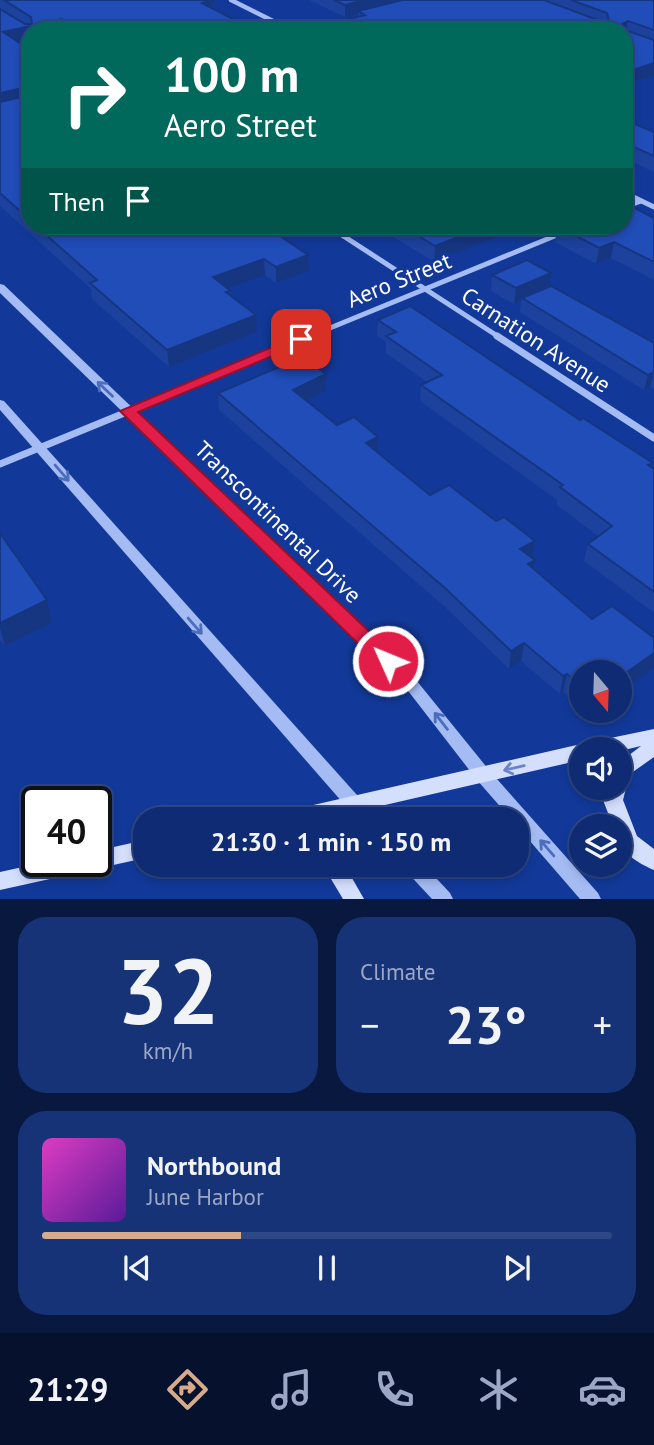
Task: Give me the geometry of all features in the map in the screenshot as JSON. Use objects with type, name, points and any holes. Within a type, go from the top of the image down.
[{"type":"main road","points":[[632,741],[654,736]]},
{"type":"main road","points":[[632,763],[654,747]]},
{"type":"main road","points":[[377,807],[483,775],[569,755]]},
{"type":"main road","points":[[613,800],[629,842],[654,861]]},
{"type":"main road","points":[[112,857],[133,852]]},
{"type":"main road","points":[[0,881],[21,877]]},
{"type":"main road","points":[[340,877],[354,899]]},
{"type":"street","points":[[230,0],[273,21]]},
{"type":"street","points":[[633,197],[654,207]]},
{"type":"street","points":[[633,204],[641,201]]},
{"type":"street","name":"Carnation Avenue","points":[[342,235],[654,438]]},
{"type":"street","name":"Aero Street","points":[[0,464],[557,235]]},
{"type":"street","name":"Transcontinental Drive","points":[[0,287],[407,679],[483,775],[592,899]]},
{"type":"street","points":[[0,403],[357,807]]},
{"type":"street","points":[[423,877],[444,899]]},
{"type":"building","points":[[4,0],[213,0],[202,3],[237,21],[32,21],[31,17]]},
{"type":"building","points":[[334,0],[365,0],[345,5]]},
{"type":"building","points":[[403,0],[544,0],[600,21],[340,21],[365,15],[358,11]]},
{"type":"building","points":[[571,0],[654,1],[654,30],[633,21],[606,21],[609,20],[607,13]]},
{"type":"building","points":[[0,9],[21,22],[21,28],[3,32],[21,44],[21,88],[0,93]]},
{"type":"building","points":[[633,33],[654,40],[654,63],[633,70]]},
{"type":"building","points":[[21,97],[21,212],[0,193],[0,102]]},
{"type":"building","points":[[633,123],[654,132],[654,156],[633,147]]},
{"type":"building","points":[[633,207],[654,218],[654,262],[614,242],[599,248],[574,235],[633,235]]},
{"type":"building","points":[[46,235],[279,235],[308,255],[276,267],[264,259],[213,277],[231,291],[226,292],[256,315],[167,350],[90,283],[97,280]]},
{"type":"building","points":[[417,235],[464,235],[435,246]]},
{"type":"building","points":[[527,260],[551,273],[516,288],[492,275]]},
{"type":"building","points":[[551,286],[654,343],[654,372],[648,375],[522,298]]},
{"type":"building","points":[[410,306],[580,420],[583,418],[653,463],[648,465],[654,469],[654,592],[588,544],[612,526],[560,487],[563,485],[421,385],[442,375],[386,336],[396,332],[378,320]]},
{"type":"building","points":[[303,357],[326,374],[293,390],[337,425],[354,417],[378,437],[366,443],[430,495],[449,485],[496,521],[504,517],[535,541],[520,549],[535,560],[528,564],[592,619],[612,606],[654,638],[654,653],[632,669],[632,660],[569,660],[569,676],[563,676],[524,643],[511,651],[446,589],[218,393]]},
{"type":"building","points":[[0,533],[47,600],[0,623]]},
{"type":"route","points":[[301,339],[128,411],[388,661]]}]
